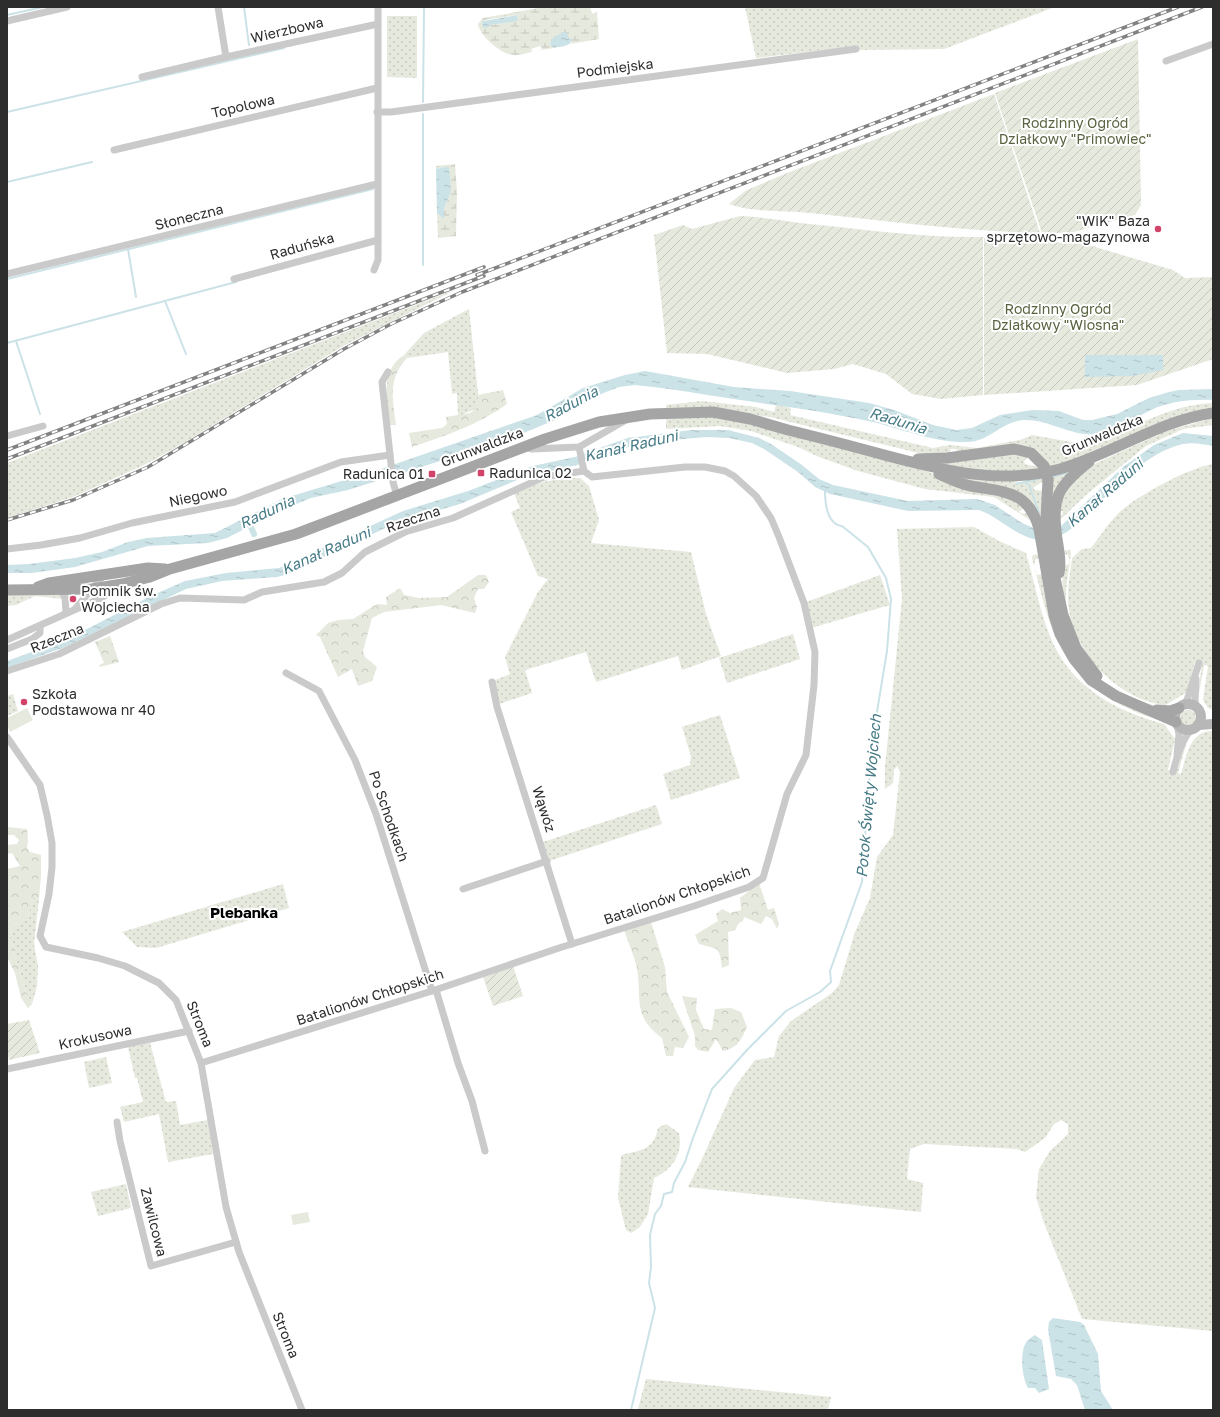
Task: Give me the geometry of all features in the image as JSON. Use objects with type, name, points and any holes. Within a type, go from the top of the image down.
[{"type":"main road","name":"Grunwaldzka","points":[[170,568],[296,534],[579,427],[633,416],[665,413],[713,412],[768,423],[788,430],[919,461],[953,472],[1006,476],[1037,474],[1068,466],[1174,422],[1213,413]]},
{"type":"main road","points":[[919,461],[1014,449],[1031,453],[1044,466],[1048,480],[1046,519],[1062,615],[1072,642],[1105,688]]},
{"type":"main road","points":[[1097,455],[1064,485],[1046,519],[1050,546],[1053,610],[1060,634],[1079,666],[1091,680],[1125,701],[1150,711],[1186,730],[1213,724]]},
{"type":"main road","points":[[919,461],[957,482],[1010,493],[1046,519]]},
{"type":"main road","points":[[33,588],[49,583],[148,568],[170,568]]},
{"type":"main road","points":[[7,590],[33,588],[60,590],[92,589],[150,577],[170,568]]},
{"type":"main road","points":[[1150,711],[1170,711],[1189,705],[1213,718]]},
{"type":"main road","points":[[1177,724],[1175,716],[1181,707]]},
{"type":"main road","points":[[1195,727],[1200,719],[1198,711]]},
{"type":"street","points":[[7,20],[68,7]]},
{"type":"street","points":[[218,7],[226,57]]},
{"type":"street","points":[[374,270],[378,260],[378,7]]},
{"type":"street","name":"Wierzbowa","points":[[142,77],[378,24]]},
{"type":"street","points":[[1166,61],[1213,44]]},
{"type":"street","name":"Podmiejska","points":[[377,112],[391,112],[856,49]]},
{"type":"street","name":"Topolowa","points":[[114,150],[377,88]]},
{"type":"street","name":"Słoneczna","points":[[7,274],[377,184]]},
{"type":"street","name":"Raduńska","points":[[234,278],[378,240]]},
{"type":"street","points":[[388,372],[382,382],[393,482],[397,496]]},
{"type":"street","points":[[524,447],[532,450],[580,450],[633,416]]},
{"type":"street","points":[[7,436],[43,426]]},
{"type":"street","points":[[580,450],[584,468]]},
{"type":"street","name":"Niegowo","points":[[7,549],[41,546],[80,538],[132,523],[235,502],[335,464],[391,457]]},
{"type":"street","name":"Batalionów Chłopskich","points":[[201,1064],[694,906],[748,887],[763,878],[787,794],[806,755],[815,659],[804,603],[774,526],[756,496],[734,476],[725,471],[696,466],[592,477],[584,468]]},
{"type":"street","name":"Rzeczna","points":[[7,671],[59,654],[161,604],[180,598],[245,600],[262,592],[324,582],[342,573],[365,552],[405,532],[453,518],[544,477],[584,468]]},
{"type":"street","points":[[75,609],[103,576]]},
{"type":"street","points":[[7,640],[101,598],[122,584]]},
{"type":"street","points":[[60,590],[66,597],[66,613]]},
{"type":"street","points":[[7,649],[32,639],[40,633],[40,626]]},
{"type":"street","points":[[1181,707],[1187,702],[1200,663]]},
{"type":"street","name":"Po Schodkach","points":[[286,673],[319,691],[355,760],[374,807],[457,1060],[472,1101],[485,1152]]},
{"type":"street","points":[[1196,677],[1198,711]]},
{"type":"street","name":"Wąwóz","points":[[492,682],[497,707],[547,861],[572,944]]},
{"type":"street","points":[[1177,724],[1179,734],[1177,758]]},
{"type":"street","points":[[1173,772],[1177,758],[1187,735],[1195,727]]},
{"type":"street","name":"Stroma","points":[[7,737],[40,785],[52,843],[49,894],[40,929],[42,941],[46,947],[98,958],[125,966],[154,980],[168,991],[176,1000],[201,1064],[222,1188],[236,1242],[302,1410]]},
{"type":"street","points":[[463,889],[547,861]]},
{"type":"street","name":"Krokusowa","points":[[7,1069],[189,1031]]},
{"type":"street","name":"Zawilcowa","points":[[117,1122],[120,1141],[151,1266],[236,1242]]},
{"type":"green space","points":[[544,7],[590,7],[592,14],[597,12],[599,39],[570,44],[572,42],[563,32],[550,44],[554,48],[540,50],[542,48],[540,46],[531,49],[532,52],[513,55],[497,48],[487,39],[478,24],[483,18]],"holes":[[[517,15],[518,21],[490,25],[484,20]]]},
{"type":"green space","points":[[745,7],[1055,7],[944,49],[858,50],[857,46],[756,58]]},
{"type":"green space","points":[[387,16],[417,16],[417,78],[387,77]]},
{"type":"green space","name":"Rodzinny Ogród Działkowy \"Primowiec\"","points":[[1138,39],[1141,205],[1135,215],[1070,233],[1042,233],[995,93]]},
{"type":"green space","points":[[994,94],[1040,233],[954,228],[810,213],[759,210],[729,204],[745,191],[787,173]]},
{"type":"green space","points":[[455,164],[457,192],[456,236],[438,238],[437,213],[444,219],[444,208],[451,192],[444,167],[436,169],[436,166]]},
{"type":"green space","points":[[740,216],[892,233],[983,237],[983,395],[941,399],[912,394],[886,374],[853,364],[834,369],[787,373],[707,354],[667,353],[654,235],[683,225],[692,229]]},
{"type":"green space","name":"Rodzinny Ogród Działkowy \"Wiosna\"","points":[[984,238],[1085,244],[1173,270],[1185,278],[1213,277],[1213,359],[1137,385],[984,395]]},
{"type":"green space","points":[[457,289],[343,346],[182,444],[146,464],[73,497],[7,518],[7,463]]},
{"type":"green space","points":[[469,309],[479,402],[476,409],[458,416],[457,393],[452,394],[448,352],[407,358],[404,355],[424,333]]},
{"type":"green space","points":[[404,355],[407,358],[396,374],[393,390],[396,425],[390,425],[387,397],[388,378],[396,361]]},
{"type":"green space","points":[[503,390],[507,404],[485,418],[437,439],[412,447],[409,433],[442,428],[447,424],[446,417],[470,413],[476,409],[479,402],[478,395]]},
{"type":"green space","points":[[702,401],[756,407],[774,412],[776,405],[791,408],[790,415],[933,448],[950,445],[977,448],[1020,440],[1032,435],[1082,444],[1086,436],[1092,436],[1092,439],[1097,440],[1167,412],[1213,403],[1213,409],[1181,416],[1163,422],[1078,460],[1058,466],[1018,473],[997,473],[977,472],[937,462],[1018,452],[1028,456],[1024,462],[1025,464],[1038,467],[1048,465],[1040,455],[1030,449],[1019,446],[995,446],[958,453],[956,449],[950,449],[951,455],[927,455],[770,417],[710,410],[666,410],[666,405]]},
{"type":"green space","points":[[688,415],[733,418],[777,428],[823,444],[924,470],[964,487],[1001,493],[1015,499],[1024,507],[1019,512],[1023,514],[1027,513],[1032,520],[1039,520],[1030,505],[1020,495],[996,487],[969,483],[956,479],[944,472],[978,478],[1015,479],[1018,481],[1013,483],[1025,482],[1028,478],[1078,467],[1065,479],[1058,489],[1053,500],[1052,518],[1062,515],[1063,511],[1058,511],[1061,496],[1068,484],[1088,467],[1164,432],[1213,418],[1213,425],[1183,429],[1146,446],[1087,494],[1063,517],[1047,524],[1030,520],[994,497],[925,489],[858,471],[819,457],[798,447],[751,431],[720,426],[666,429],[666,416]],"holes":[[[1052,479],[1049,518],[1044,519],[1044,491],[1034,490],[1034,487],[1044,481]]]},
{"type":"green space","points":[[1213,464],[1213,710],[1208,708],[1203,700],[1208,666],[1204,665],[1198,694],[1202,664],[1195,662],[1187,692],[1166,705],[1149,702],[1132,695],[1103,673],[1091,659],[1081,643],[1073,627],[1068,604],[1072,558],[1082,549],[1091,548],[1117,515],[1135,500],[1181,475],[1203,466]]},
{"type":"green space","points":[[565,478],[580,478],[589,486],[599,520],[591,543],[691,552],[706,614],[721,656],[682,670],[678,656],[596,682],[586,652],[525,670],[532,693],[499,704],[493,681],[510,674],[505,657],[538,592],[548,579],[538,576],[511,512],[520,508],[514,493],[543,482]]},
{"type":"green space","points":[[974,527],[999,541],[1026,553],[1046,626],[1058,654],[1069,669],[1096,694],[1111,704],[1146,719],[1164,724],[1175,739],[1168,770],[1176,772],[1185,743],[1186,745],[1178,773],[1181,774],[1187,753],[1194,740],[1205,732],[1213,731],[1213,1331],[1082,1319],[1044,1223],[1036,1197],[1039,1169],[1050,1151],[1068,1134],[1068,1124],[1061,1120],[1054,1124],[1045,1138],[1025,1152],[1017,1149],[924,1144],[910,1149],[907,1179],[923,1183],[921,1212],[688,1187],[734,1088],[755,1060],[774,1057],[779,1036],[791,1021],[832,993],[839,985],[855,932],[870,898],[877,857],[893,835],[900,772],[897,766],[894,770],[893,783],[885,789],[885,767],[902,599],[897,529]]},
{"type":"green space","points":[[1070,550],[1071,553],[1066,599],[1069,619],[1079,644],[1104,676],[1086,657],[1071,630],[1064,599],[1063,583],[1063,565],[1068,565],[1070,560],[1068,555],[1063,553],[1057,554],[1057,569],[1054,554],[1049,555],[1057,607],[1063,629],[1077,657],[1093,678],[1081,668],[1072,655],[1065,639],[1055,605],[1047,556],[1040,557],[1035,560],[1034,566],[1032,558],[1033,555]]},
{"type":"green space","points":[[1034,567],[1037,575],[1044,574],[1053,618],[1059,637],[1067,654],[1078,670],[1092,684],[1109,697],[1131,708],[1161,719],[1145,715],[1119,704],[1098,690],[1081,675],[1068,659],[1058,642],[1050,623]]},
{"type":"green space","points":[[478,575],[486,575],[489,582],[484,589],[478,589],[474,598],[477,607],[475,613],[441,605],[384,612],[372,618],[363,651],[365,657],[377,667],[372,681],[358,686],[352,669],[338,677],[320,637],[316,635],[328,623],[338,620],[353,619],[377,604],[387,605],[386,597],[400,588],[404,595],[419,598],[447,597]]},
{"type":"green space","points":[[880,575],[890,605],[811,628],[806,602]]},
{"type":"green space","points":[[7,595],[59,595],[63,599],[35,596],[16,605],[7,606]]},
{"type":"green space","points":[[793,634],[800,659],[727,683],[719,658]]},
{"type":"green space","points":[[110,636],[119,662],[100,667],[99,665],[104,663],[95,642]]},
{"type":"green space","points":[[1116,687],[1127,695],[1163,709],[1148,706],[1134,700],[1122,692]]},
{"type":"green space","points":[[13,694],[18,711],[7,716],[7,696]]},
{"type":"green space","points":[[27,708],[33,720],[10,732],[7,725],[7,718]]},
{"type":"green space","points":[[1185,710],[1191,710],[1196,715],[1194,724],[1191,726],[1185,726],[1180,721],[1180,715]]},
{"type":"green space","points":[[720,715],[740,778],[671,800],[663,774],[690,765],[691,756],[682,727]]},
{"type":"green space","points":[[656,805],[662,824],[549,861],[543,842]]},
{"type":"green space","points":[[7,827],[27,829],[27,848],[30,852],[41,855],[39,899],[33,898],[28,919],[18,923],[10,933],[11,942],[14,947],[13,951],[25,990],[32,1004],[28,1008],[21,998],[15,973],[7,957],[7,869],[20,866],[12,853],[7,854],[7,845],[17,844],[19,840],[14,835],[7,835]]},
{"type":"green space","points":[[759,883],[768,910],[774,908],[779,924],[777,929],[772,919],[766,916],[761,924],[744,917],[743,921],[739,923],[735,930],[728,932],[729,965],[722,968],[720,955],[717,949],[699,944],[695,935],[718,921],[716,914],[722,909],[730,913],[741,910],[740,898]]},
{"type":"green space","points":[[283,884],[289,908],[156,948],[137,947],[122,932]]},
{"type":"green space","points":[[33,897],[39,899],[34,944],[38,966],[37,986],[32,1004],[25,990],[13,951],[14,947],[11,942],[10,933],[18,923],[28,919]]},
{"type":"green space","points":[[651,922],[665,967],[667,992],[689,1037],[683,1048],[675,1047],[673,1056],[666,1056],[662,1038],[646,1022],[642,1014],[639,998],[637,968],[624,930]]},
{"type":"green space","points":[[513,966],[523,996],[493,1006],[483,977]]},
{"type":"green space","points":[[682,996],[697,998],[696,1010],[704,1029],[712,1030],[715,1009],[731,1008],[741,1012],[747,1027],[736,1046],[723,1051],[716,1039],[708,1052],[698,1050],[695,1046],[695,1036]]},
{"type":"green space","points":[[29,1020],[40,1053],[9,1060],[7,1051],[7,1024]]},
{"type":"green space","points":[[150,1043],[166,1102],[176,1101],[180,1125],[208,1120],[213,1154],[168,1162],[159,1114],[124,1122],[120,1107],[143,1102],[137,1078],[135,1078],[128,1047]]},
{"type":"green space","points":[[106,1057],[112,1083],[89,1088],[84,1062]]},
{"type":"green space","points":[[666,1124],[679,1133],[680,1141],[678,1154],[666,1170],[654,1178],[648,1214],[640,1227],[631,1233],[626,1230],[618,1198],[621,1157],[622,1155],[646,1148],[653,1141],[658,1128]]},
{"type":"green space","points":[[126,1184],[131,1208],[98,1216],[91,1192]]},
{"type":"green space","points":[[308,1212],[310,1222],[293,1225],[291,1215]]},
{"type":"green space","points":[[646,1379],[831,1397],[828,1410],[638,1409]]},
{"type":"water","points":[[517,15],[518,21],[490,25],[486,28],[483,27],[482,22],[484,21]]},
{"type":"water","points":[[563,32],[567,33],[569,38],[572,39],[570,44],[554,48],[550,44],[552,39]]},
{"type":"water","points":[[449,167],[451,192],[444,208],[444,219],[437,213],[436,169]]},
{"type":"water","points":[[1085,355],[1163,355],[1163,370],[1132,376],[1085,377]]},
{"type":"water","name":"Radunia","points":[[645,371],[734,387],[790,391],[869,403],[894,410],[933,425],[956,430],[972,428],[1000,415],[1033,410],[1059,411],[1083,420],[1092,420],[1117,414],[1149,398],[1179,390],[1213,389],[1213,400],[1189,400],[1166,404],[1151,410],[1117,429],[1105,433],[1083,434],[1044,423],[1023,420],[1008,424],[982,439],[968,442],[955,442],[930,438],[868,421],[818,411],[660,388],[635,385],[619,387],[601,394],[555,420],[507,440],[348,490],[311,498],[277,512],[227,538],[208,543],[148,546],[75,567],[32,573],[7,573],[7,565],[29,564],[75,558],[102,552],[128,542],[147,538],[215,533],[282,499],[381,469],[537,415],[583,388],[625,375]]},
{"type":"water","name":"Kanał Raduni","points":[[691,430],[728,430],[759,438],[771,444],[802,465],[819,479],[833,485],[908,501],[977,499],[995,505],[1022,523],[1038,530],[1059,528],[1123,467],[1154,445],[1183,433],[1213,436],[1213,446],[1187,443],[1156,455],[1131,473],[1067,532],[1056,538],[1042,540],[1025,536],[987,513],[979,510],[908,511],[830,494],[815,487],[798,472],[764,449],[752,443],[729,438],[706,437],[631,446],[585,463],[583,454],[628,438]]},
{"type":"water","name":"Kanał Raduni","points":[[579,456],[581,464],[522,478],[460,504],[396,523],[288,574],[277,577],[222,581],[186,589],[65,647],[7,668],[7,661],[89,628],[151,596],[185,581],[226,573],[279,568],[403,511],[468,491],[533,466]]},
{"type":"water","points":[[1053,1318],[1080,1322],[1084,1325],[1098,1354],[1101,1391],[1113,1410],[1085,1410],[1077,1385],[1071,1379],[1056,1376],[1048,1330],[1049,1322]]},
{"type":"water","points":[[1035,1335],[1042,1340],[1049,1389],[1039,1393],[1035,1388],[1028,1388],[1024,1378],[1022,1364],[1024,1346],[1027,1341]]},
{"type":"waterway","points":[[7,15],[43,7]]},
{"type":"waterway","points":[[244,7],[249,45]]},
{"type":"waterway","points":[[423,102],[424,7]]},
{"type":"waterway","points":[[7,112],[284,48]]},
{"type":"waterway","points":[[423,114],[423,265]]},
{"type":"waterway","points":[[7,182],[92,162]]},
{"type":"waterway","points":[[7,279],[373,189]]},
{"type":"waterway","points":[[128,249],[136,297]]},
{"type":"waterway","points":[[7,343],[236,282]]},
{"type":"waterway","points":[[165,301],[186,354]]},
{"type":"waterway","points":[[16,341],[40,414]]},
{"type":"waterway","points":[[1051,477],[1067,473]]},
{"type":"waterway","points":[[1016,484],[1043,478]]},
{"type":"waterway","points":[[1026,483],[1029,485],[1039,513]]},
{"type":"waterway","name":"Potok Święty Wojciech","points":[[631,1410],[655,1308],[649,1283],[651,1267],[650,1235],[655,1214],[661,1206],[664,1194],[672,1192],[674,1183],[685,1162],[712,1089],[747,1050],[786,1011],[820,992],[831,982],[830,971],[862,882],[868,793],[876,718],[887,651],[891,599],[886,578],[868,547],[842,526],[833,521],[830,517],[826,507],[825,490]]},
{"type":"waterway","name":"Radunia","points":[[248,520],[254,534]]},
{"type":"railway","points":[[477,275],[1178,7]]},
{"type":"railway","points":[[7,520],[73,500],[148,467],[344,349],[391,324],[462,292],[1202,7]]},
{"type":"railway","points":[[7,450],[484,267]]},
{"type":"railway","points":[[7,459],[484,276]]},
{"type":"place","name":"\"WiK\" Baza sprzętowo-magazynowa","points":[[1158,229]]},
{"type":"place","name":"Radunica 02","points":[[481,473]]},
{"type":"place","name":"Radunica 01","points":[[432,474]]},
{"type":"place","name":"Pomnik św. Wojciecha","points":[[73,599]]},
{"type":"place","name":"Szkoła Podstawowa nr 40","points":[[24,702]]},
{"type":"district","name":"Plebanka","points":[[244,913]]}]
